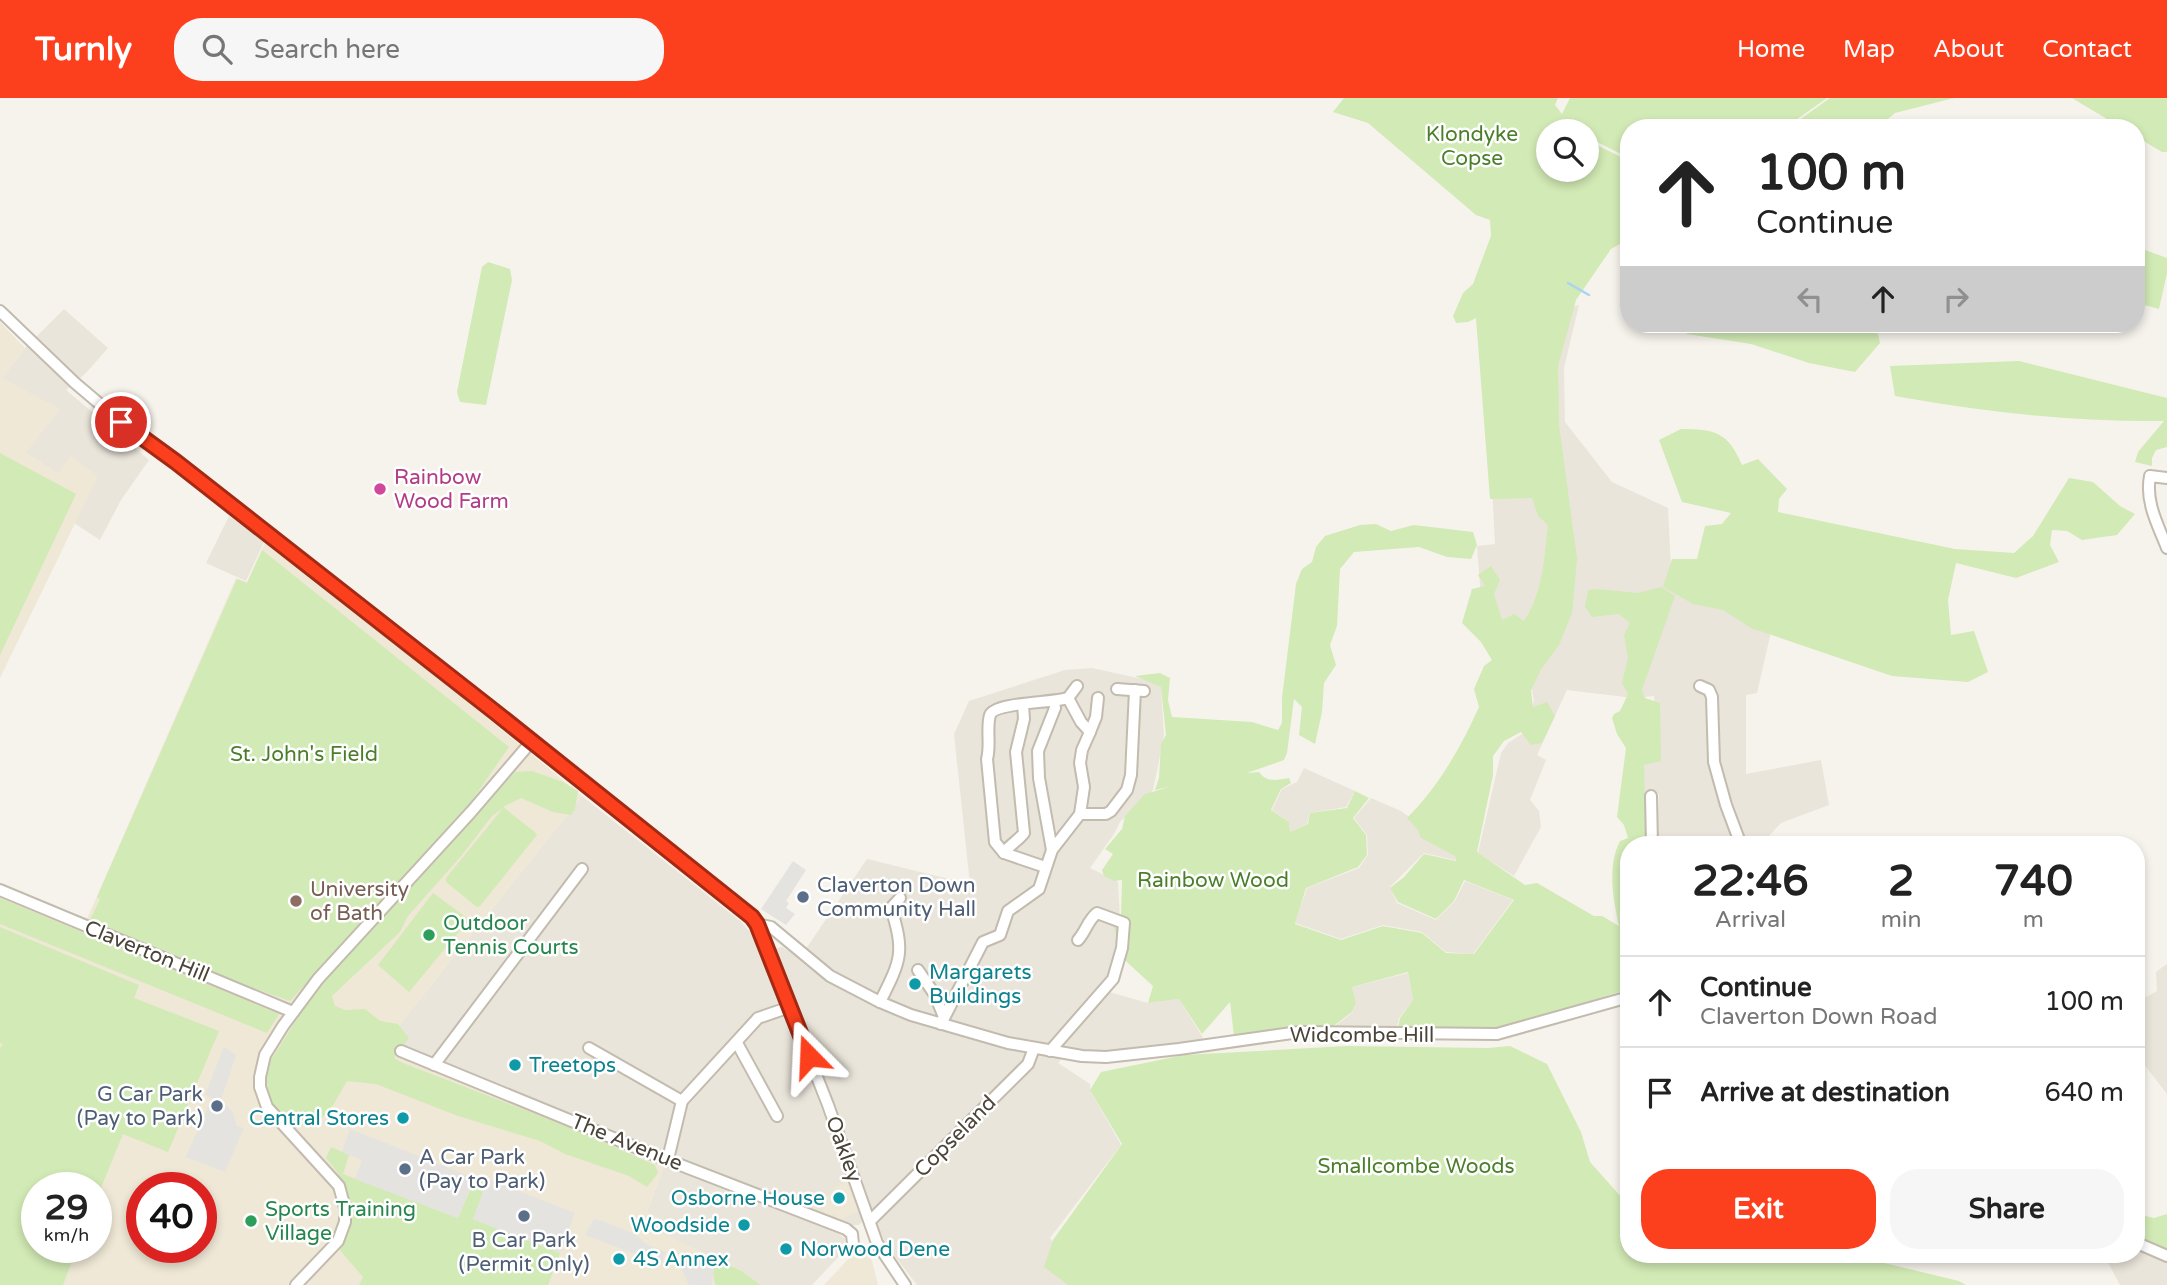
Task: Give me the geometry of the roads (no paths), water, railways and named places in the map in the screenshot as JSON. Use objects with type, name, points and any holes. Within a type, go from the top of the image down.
[{"type":"street","points":[[0,311],[75,383],[121,422],[176,462],[531,742],[752,917],[757,924]]},
{"type":"street","points":[[2167,478],[2150,476],[2148,494],[2167,548]]},
{"type":"street","points":[[1045,867],[1004,853],[995,842],[987,759],[990,716],[994,709],[1006,705],[1054,702],[1068,698],[1077,686]]},
{"type":"street","points":[[1700,686],[1709,690],[1713,697],[1714,762],[1738,836]]},
{"type":"street","points":[[1080,814],[1106,814],[1127,790],[1131,775],[1139,690],[1117,689]]},
{"type":"street","points":[[1068,698],[1081,722],[1090,732]]},
{"type":"street","points":[[941,1024],[983,942],[1000,935],[1008,911],[1039,889],[1052,850],[1080,814],[1084,787],[1080,763],[1082,750],[1096,717],[1098,698]]},
{"type":"street","points":[[1052,850],[1039,778],[1038,751],[1055,708],[1054,702]]},
{"type":"street","points":[[1004,853],[1010,844],[1024,833],[1016,759],[1024,719],[1023,705]]},
{"type":"street","points":[[296,1285],[338,1241],[345,1222],[345,1208],[339,1186],[267,1107],[260,1087],[260,1077],[269,1046],[318,979],[471,813],[531,742]]},
{"type":"street","points":[[1651,796],[1652,836]]},
{"type":"street","points":[[434,1065],[582,869]]},
{"type":"street","name":"Claverton Hill","points":[[0,890],[293,1012]]},
{"type":"street","points":[[880,1002],[899,959],[900,937],[891,908],[901,898]]},
{"type":"street","points":[[1050,1051],[1113,979],[1122,948],[1124,923],[1097,913],[1090,918],[1078,940]]},
{"type":"street","name":"Oakley","points":[[757,924],[877,1243],[898,1282]]},
{"type":"street","name":"Widcombe Hill","points":[[757,924],[771,927],[830,976],[880,1002],[941,1024],[1034,1048],[1106,1057],[1299,1032],[1497,1034],[1620,1000]]},
{"type":"street","points":[[764,941],[777,939],[793,946]]},
{"type":"street","points":[[918,970],[940,1006],[944,1017],[941,1024]]},
{"type":"street","points":[[668,1159],[682,1101],[758,1018],[790,1007]]},
{"type":"street","points":[[737,1043],[777,1116]]},
{"type":"street","points":[[589,1048],[682,1101]]},
{"type":"street","name":"Copseland","points":[[870,1221],[1028,1064],[1034,1048]]},
{"type":"street","name":"The Avenue","points":[[401,1051],[846,1230],[855,1236]]},
{"type":"street","points":[[2145,1246],[2167,1256]]},
{"type":"waterway","points":[[1568,283],[1589,295]]},
{"type":"place","name":"Rainbow Wood Farm","points":[[380,489]]},
{"type":"place","name":"Claverton Down Community Hall","points":[[803,897]]},
{"type":"place","name":"University of Bath","points":[[296,901]]},
{"type":"place","name":"Outdoor Tennis Courts","points":[[429,935]]},
{"type":"place","name":"Margarets Buildings","points":[[915,984]]},
{"type":"place","name":"Treetops","points":[[515,1065]]},
{"type":"place","name":"G Car Park (Pay to Park)","points":[[217,1106]]},
{"type":"place","name":"Central Stores","points":[[403,1118]]},
{"type":"place","name":"A Car Park (Pay to Park)","points":[[405,1169]]},
{"type":"place","name":"Osborne House","points":[[839,1198]]},
{"type":"place","name":"B Car Park (Permit Only)","points":[[524,1216]]},
{"type":"place","name":"Sports Training Village","points":[[251,1221]]},
{"type":"place","name":"Woodside","points":[[744,1225]]},
{"type":"place","name":"Norwood Dene","points":[[786,1249]]},
{"type":"place","name":"4S Annex","points":[[619,1259]]},
{"type":"park label","name":"Klondyke Copse","points":[[1472,146]]},
{"type":"park label","name":"St. John's Field","points":[[304,754]]},
{"type":"park label","name":"Rainbow Wood","points":[[1213,880]]},
{"type":"park label","name":"Smallcombe Woods","points":[[1416,1166]]}]
